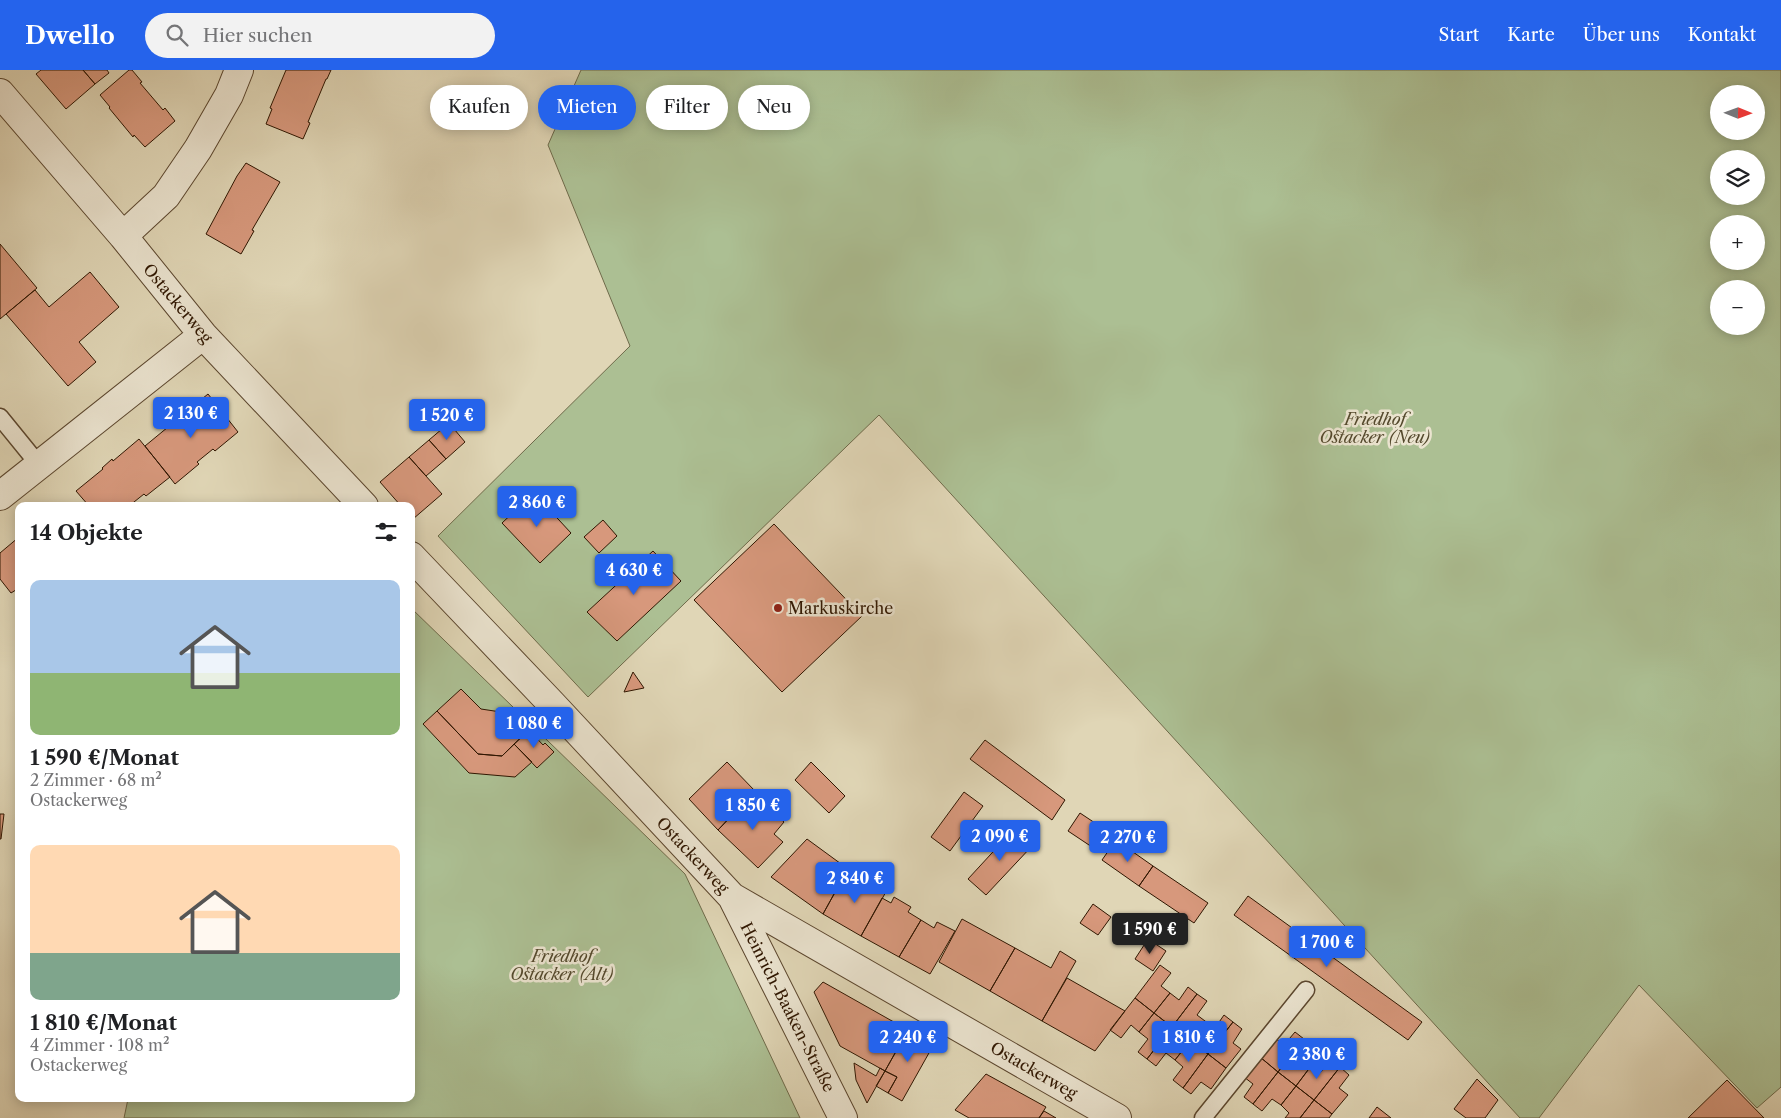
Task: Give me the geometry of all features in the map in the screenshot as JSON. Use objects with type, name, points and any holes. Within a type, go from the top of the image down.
[{"type":"street","points":[[123,236],[166,196],[203,141],[229,95],[239,70]]},
{"type":"street","name":"Ostackerweg","points":[[0,93],[123,236],[203,335],[360,502]]},
{"type":"street","points":[[0,496],[203,335]]},
{"type":"street","name":"Ostackerweg","points":[[415,560],[732,897],[1118,1118]]},
{"type":"street","name":"Heinrich-Baaken-Straße","points":[[732,897],[844,1118]]},
{"type":"lane","points":[[0,418],[39,465]]},
{"type":"lane","points":[[1202,1118],[1306,990]]},
{"type":"green space","name":"Friedhof Ostacker (Neu)","points":[[581,70],[1781,70],[1781,1087],[1757,1108],[1639,985],[1539,1118],[1520,1118],[879,415],[588,697],[438,536],[630,346],[548,145],[555,130],[636,130],[636,85],[574,85]]},
{"type":"green space","name":"Friedhof Ostacker (Alt)","points":[[415,612],[685,874],[800,1118],[124,1118],[127,1102],[415,1102]]},
{"type":"building","points":[[41,70],[83,70],[95,84],[66,109],[36,74]]},
{"type":"building","points":[[83,70],[107,70],[109,73],[95,84]]},
{"type":"building","points":[[129,70],[132,70],[142,82],[140,83],[175,121],[145,147],[134,135],[133,137],[100,95]]},
{"type":"building","points":[[286,70],[331,70],[308,122],[310,123],[303,139],[266,124],[272,109],[270,108]]},
{"type":"building","points":[[246,163],[280,182],[252,230],[254,231],[241,254],[206,234]]},
{"type":"building","points":[[0,244],[37,288],[0,319]]},
{"type":"building","points":[[90,272],[119,307],[79,342],[96,362],[68,386],[6,314],[35,290],[49,307]]},
{"type":"building","points":[[208,394],[238,432],[215,451],[213,449],[197,462],[199,464],[175,484],[145,446]]},
{"type":"building","points":[[449,423],[465,442],[446,459],[429,440]]},
{"type":"building","points":[[139,439],[170,477],[146,496],[144,494],[134,502],[86,502],[76,491],[112,459],[113,461]]},
{"type":"building","points":[[429,440],[446,459],[426,476],[409,457]]},
{"type":"building","points":[[409,457],[442,494],[415,517],[415,502],[398,502],[380,482]]},
{"type":"building","points":[[534,493],[571,533],[540,563],[502,523]]},
{"type":"building","points":[[603,520],[617,536],[599,553],[584,537]]},
{"type":"building","name":"Markuskirche","points":[[774,524],[862,616],[782,692],[694,600]]},
{"type":"building","points":[[15,540],[15,590],[11,593],[0,579],[0,553]]},
{"type":"building","points":[[653,551],[681,581],[617,641],[587,612]]},
{"type":"building","points":[[633,672],[644,688],[624,692]]},
{"type":"building","points":[[461,689],[481,709],[514,714],[529,730],[502,756],[478,754],[437,711]]},
{"type":"building","points":[[437,711],[478,754],[502,756],[514,744],[532,762],[515,777],[469,773],[423,724]]},
{"type":"building","points":[[529,730],[543,745],[545,743],[554,752],[537,768],[514,744]]},
{"type":"building","points":[[985,740],[1065,800],[1052,820],[970,759]]},
{"type":"building","points":[[727,762],[755,791],[718,830],[689,799]]},
{"type":"building","points":[[811,762],[845,796],[829,813],[795,780]]},
{"type":"building","points":[[964,792],[983,806],[950,851],[931,837]]},
{"type":"building","points":[[752,794],[760,803],[760,808],[766,813],[770,809],[784,822],[774,834],[783,842],[758,868],[718,830]]},
{"type":"building","points":[[1080,813],[1110,833],[1098,851],[1068,831]]},
{"type":"building","points":[[0,814],[4,814],[1,839],[0,839]]},
{"type":"building","points":[[1014,829],[1032,846],[986,895],[968,879]]},
{"type":"building","points":[[807,839],[848,869],[823,914],[771,877]]},
{"type":"building","points":[[1116,840],[1153,866],[1139,886],[1102,860]]},
{"type":"building","points":[[1153,866],[1208,903],[1194,923],[1139,886]]},
{"type":"building","points":[[845,874],[867,887],[871,881],[887,890],[861,936],[823,914]]},
{"type":"building","points":[[1248,896],[1422,1022],[1408,1040],[1234,915]]},
{"type":"building","points":[[894,897],[911,907],[908,912],[921,920],[899,957],[861,936],[882,898],[891,903]]},
{"type":"building","points":[[1093,904],[1111,917],[1098,935],[1080,923]]},
{"type":"building","points":[[962,919],[1015,948],[990,991],[939,962]]},
{"type":"building","points":[[921,920],[934,928],[937,922],[955,931],[930,974],[899,957]]},
{"type":"building","points":[[1148,939],[1166,951],[1153,971],[1135,959]]},
{"type":"building","points":[[1015,948],[1051,968],[1060,951],[1076,961],[1042,1021],[990,991]]},
{"type":"building","points":[[1160,965],[1171,973],[1161,986],[1170,993],[1154,1013],[1135,998]]},
{"type":"building","points":[[1067,978],[1125,1011],[1095,1051],[1042,1021]]},
{"type":"building","points":[[823,982],[908,1030],[885,1071],[840,1046],[814,992]]},
{"type":"building","points":[[1188,987],[1197,994],[1172,1027],[1154,1013],[1170,993],[1179,1000]]},
{"type":"building","points":[[1197,994],[1207,1001],[1197,1015],[1205,1021],[1190,1041],[1172,1027]]},
{"type":"building","points":[[1135,998],[1154,1013],[1139,1032],[1131,1025],[1121,1038],[1110,1030]]},
{"type":"building","points":[[1154,1013],[1172,1027],[1147,1059],[1138,1052],[1148,1039],[1139,1032]]},
{"type":"building","points":[[1224,1015],[1233,1022],[1208,1054],[1190,1041],[1205,1021],[1215,1028]]},
{"type":"building","points":[[1233,1022],[1242,1029],[1233,1043],[1241,1049],[1226,1068],[1208,1054]]},
{"type":"building","points":[[1172,1027],[1190,1041],[1175,1060],[1166,1053],[1156,1066],[1147,1059]]},
{"type":"building","points":[[908,1030],[934,1044],[902,1101],[888,1093],[897,1077],[885,1071]]},
{"type":"building","points":[[1295,1032],[1304,1039],[1278,1072],[1260,1057],[1275,1038],[1284,1045]]},
{"type":"building","points":[[1304,1039],[1313,1046],[1303,1060],[1311,1066],[1296,1086],[1278,1072]]},
{"type":"building","points":[[1190,1041],[1208,1054],[1183,1088],[1173,1080],[1183,1067],[1175,1060]]},
{"type":"building","points":[[1208,1054],[1226,1068],[1211,1089],[1201,1082],[1191,1094],[1183,1088]]},
{"type":"building","points":[[1260,1057],[1278,1072],[1253,1104],[1244,1097],[1253,1084],[1244,1077]]},
{"type":"building","points":[[1331,1060],[1340,1067],[1314,1100],[1296,1086],[1311,1066],[1320,1073]]},
{"type":"building","points":[[854,1063],[876,1076],[880,1068],[885,1071],[867,1103],[856,1080]]},
{"type":"building","points":[[1340,1067],[1349,1075],[1339,1088],[1348,1095],[1332,1114],[1314,1100]]},
{"type":"building","points":[[885,1071],[897,1077],[888,1093],[876,1086]]},
{"type":"building","points":[[1278,1072],[1296,1086],[1281,1105],[1272,1099],[1262,1111],[1253,1104]]},
{"type":"building","points":[[986,1074],[1046,1107],[1039,1118],[969,1118],[955,1110]]},
{"type":"building","points":[[1477,1079],[1498,1100],[1485,1118],[1466,1118],[1454,1109]]},
{"type":"building","points":[[1727,1080],[1764,1118],[1688,1118]]},
{"type":"building","points":[[1296,1086],[1314,1100],[1300,1118],[1285,1118],[1289,1113],[1281,1105]]},
{"type":"building","points":[[1314,1100],[1332,1114],[1329,1118],[1300,1118]]},
{"type":"building","points":[[1377,1107],[1391,1118],[1369,1118]]},
{"type":"building","points":[[1044,1111],[1056,1118],[1039,1118]]},
{"type":"place","name":"Markuskirche","points":[[778,608]]}]
